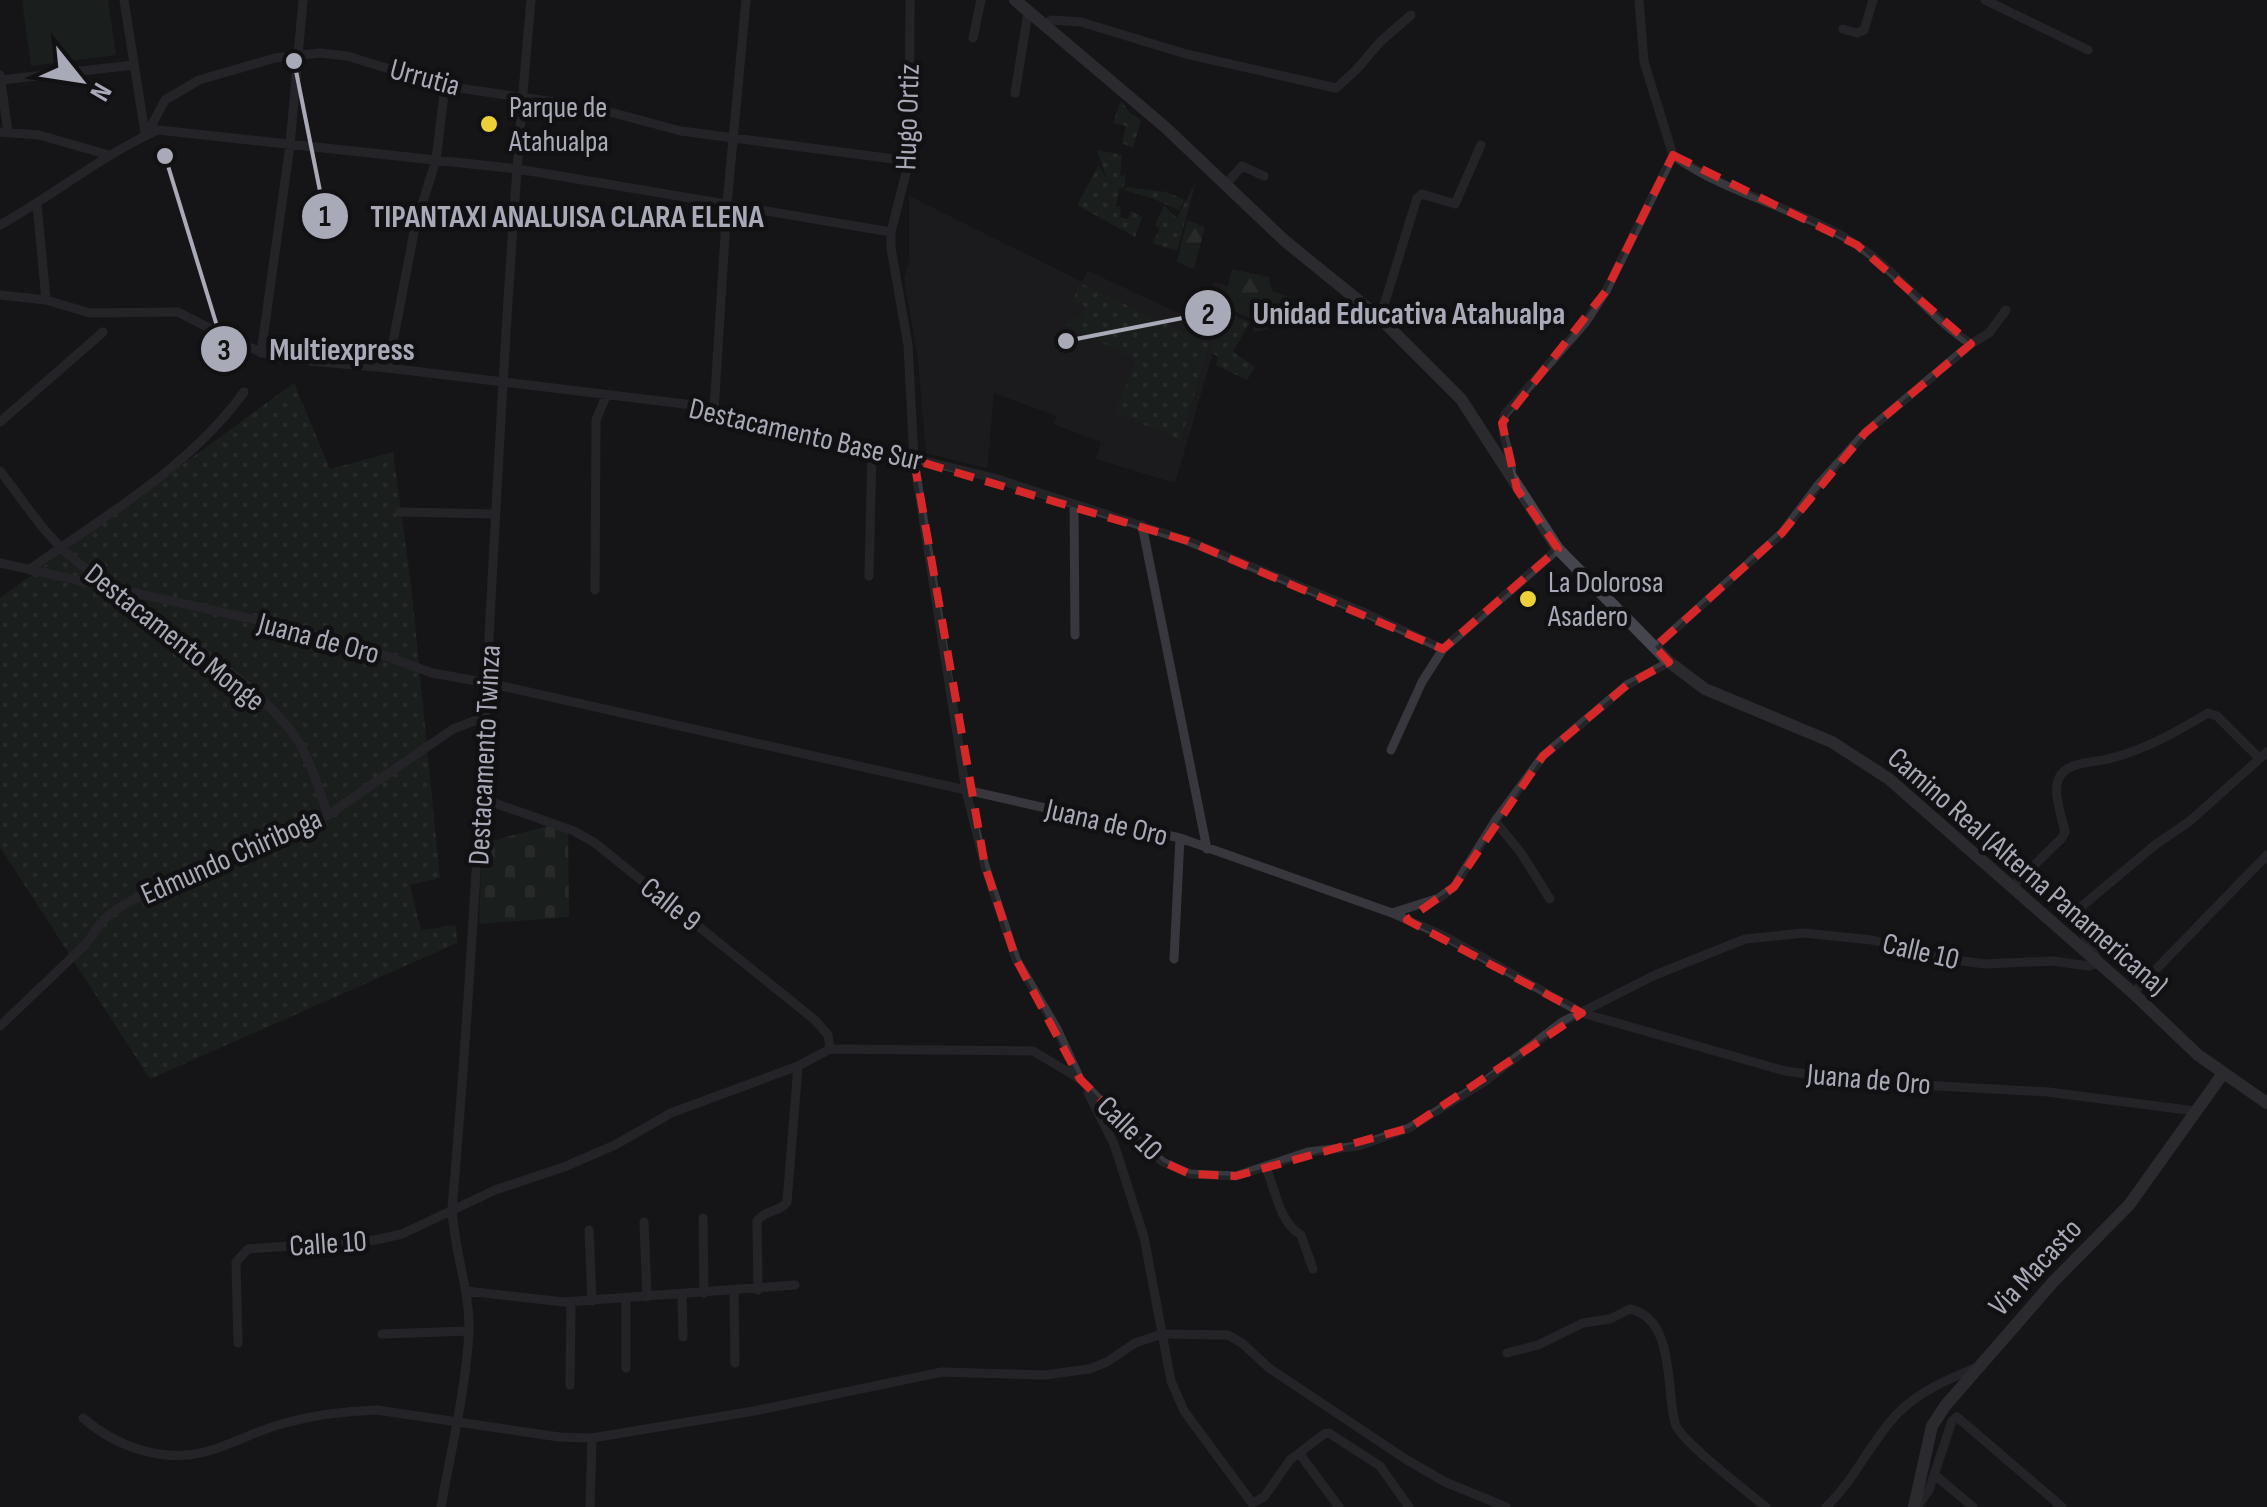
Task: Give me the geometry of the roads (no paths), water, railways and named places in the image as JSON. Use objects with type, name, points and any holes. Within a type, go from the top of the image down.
[{"type":"street","points":[[124,0],[146,136]]},
{"type":"street","points":[[262,354],[290,144],[303,0]]},
{"type":"street","name":"Destacamento Twinza","points":[[442,1507],[469,1331],[452,1209],[483,799],[495,514],[531,0]]},
{"type":"street","points":[[714,410],[727,204],[746,0]]},
{"type":"street","name":"Hugo Ortiz","points":[[910,0],[909,161],[891,248],[908,346],[914,460],[966,792],[984,866],[1016,959],[1057,1029],[1114,1144],[1144,1237],[1171,1381],[1184,1411],[1252,1504],[1264,1497]]},
{"type":"street","points":[[973,38],[981,0]]},
{"type":"street","name":"Camino Real (Alterna Panamericana)","points":[[1014,0],[1165,127],[1285,240],[1380,318],[1462,398],[1558,550],[1669,662],[1722,698],[1832,742],[1859,757],[2012,887],[2222,1075],[2267,1103]]},
{"type":"street","points":[[1639,0],[1644,62],[1673,155],[1712,179],[1830,229],[1857,245],[1886,266],[1948,329],[1971,344]]},
{"type":"street","points":[[1843,30],[1864,30],[1873,0]]},
{"type":"street","points":[[1985,0],[2088,50]]},
{"type":"street","points":[[1015,93],[1028,12]]},
{"type":"street","points":[[1042,26],[1052,20],[1081,22],[1186,54],[1336,88],[1411,15]]},
{"type":"street","name":"Urrutia","points":[[146,136],[165,100],[199,80],[300,54],[346,56],[445,86],[594,108],[681,131],[909,161]]},
{"type":"street","points":[[109,154],[40,135],[4,132],[0,77],[134,65]]},
{"type":"street","points":[[388,368],[415,227],[436,160],[445,86]]},
{"type":"street","points":[[0,224],[37,204],[109,154],[158,130],[518,169],[892,232]]},
{"type":"street","points":[[1380,318],[1417,198],[1422,194],[1454,204],[1482,144]]},
{"type":"street","points":[[1511,475],[1512,460],[1502,431],[1506,414],[1595,307],[1673,155]]},
{"type":"street","points":[[1226,184],[1242,166],[1264,176]]},
{"type":"street","points":[[37,204],[46,300]]},
{"type":"street","name":"Destacamento Base Sur","points":[[0,294],[46,300],[90,313],[178,312],[262,354],[278,358],[693,405],[994,478],[1142,525],[1363,612],[1442,649]]},
{"type":"street","points":[[1654,648],[1782,533],[1865,433],[1989,333],[2006,310]]},
{"type":"street","points":[[0,422],[103,332]]},
{"type":"street","points":[[29,570],[160,477],[226,417],[244,392]]},
{"type":"street","points":[[596,590],[596,420],[606,396]]},
{"type":"street","points":[[869,576],[872,449]]},
{"type":"street","name":"Destacamento Monge","points":[[0,472],[61,547],[210,656],[292,732],[312,770],[328,815]]},
{"type":"street","points":[[1074,504],[1075,635]]},
{"type":"street","points":[[400,512],[495,514]]},
{"type":"street","points":[[1142,525],[1207,849]]},
{"type":"street","points":[[1391,750],[1442,649],[1558,550]]},
{"type":"street","name":"Juana de Oro","points":[[0,563],[276,624],[362,647],[432,673],[488,682],[1180,838],[1392,913],[1444,936],[1582,1014],[1786,1071],[1867,1082],[2048,1092],[2194,1111]]},
{"type":"street","points":[[1392,913],[1438,898],[1454,887],[1495,821],[1543,756],[1627,686],[1669,662]]},
{"type":"street","points":[[2012,887],[2065,832],[2056,786],[2069,767],[2149,746],[2208,713],[2218,716],[2263,755],[2190,821],[2082,906],[2076,918],[2078,927],[2099,964]]},
{"type":"street","name":"Edmundo Chiriboga","points":[[0,1026],[120,907],[157,887],[328,815],[453,729],[485,717]]},
{"type":"street","name":"Calle 9","points":[[483,799],[574,831],[595,844],[815,1020],[828,1035],[830,1049]]},
{"type":"street","points":[[1495,821],[1550,899]]},
{"type":"street","points":[[1174,959],[1180,838]]},
{"type":"street","points":[[2133,994],[2267,855]]},
{"type":"street","name":"Calle 10","points":[[238,1343],[236,1262],[248,1248],[388,1238],[616,1145],[671,1113],[798,1066],[830,1049],[1033,1051],[1080,1079],[1145,1148],[1176,1169],[1224,1177],[1266,1168],[1308,1152],[1358,1146],[1409,1128],[1484,1082],[1562,1022],[1700,955],[1745,939],[1781,934],[1872,940],[1985,964],[2099,964]]},
{"type":"street","points":[[758,1290],[757,1220],[787,1202],[798,1066]]},
{"type":"street","name":"Via Macasto","points":[[1916,1507],[1932,1426],[2053,1282],[2129,1204],[2222,1075]]},
{"type":"street","points":[[1266,1168],[1285,1219],[1290,1229],[1301,1235],[1313,1269]]},
{"type":"street","points":[[702,1218],[704,1293]]},
{"type":"street","points":[[644,1222],[646,1296]]},
{"type":"street","points":[[590,1230],[592,1300]]},
{"type":"street","points":[[466,1291],[572,1302],[795,1285]]},
{"type":"street","points":[[734,1292],[734,1363]]},
{"type":"street","points":[[682,1294],[682,1338]]},
{"type":"street","points":[[626,1298],[626,1368]]},
{"type":"street","points":[[570,1385],[572,1302]]},
{"type":"street","points":[[1507,1353],[1538,1346],[1582,1323],[1610,1319],[1630,1309],[1648,1315],[1654,1320],[1664,1353],[1678,1430],[1766,1507]]},
{"type":"street","points":[[382,1334],[469,1331]]},
{"type":"street","points":[[83,1418],[102,1435],[127,1446],[193,1454],[283,1423],[376,1410],[558,1437],[592,1438],[754,1411],[942,1372],[1044,1375],[1090,1369],[1135,1343],[1162,1334],[1236,1338],[1269,1368],[1407,1460],[1445,1482],[1506,1507]]},
{"type":"street","points":[[1826,1507],[1844,1490],[1909,1402],[1978,1367]]},
{"type":"street","points":[[1916,1507],[1929,1490],[1952,1421],[1958,1417],[2062,1507]]},
{"type":"street","points":[[1270,1507],[1264,1497],[1275,1476],[1299,1452],[1329,1433],[1380,1466],[1409,1507]]},
{"type":"street","points":[[590,1507],[592,1438]]},
{"type":"street","points":[[1299,1452],[1338,1507]]},
{"type":"street","points":[[1935,1476],[1973,1507]]},
{"type":"place","name":"TIPANTAXI ANALUISA CLARA ELENA","points":[[294,61]]},
{"type":"place","name":"Parque de Atahualpa","points":[[489,124]]},
{"type":"place","name":"Multiexpress","points":[[165,156]]},
{"type":"place","name":"Unidad Educativa Atahualpa","points":[[1066,341]]},
{"type":"place","name":"La Dolorosa Asadero","points":[[1528,599]]}]
